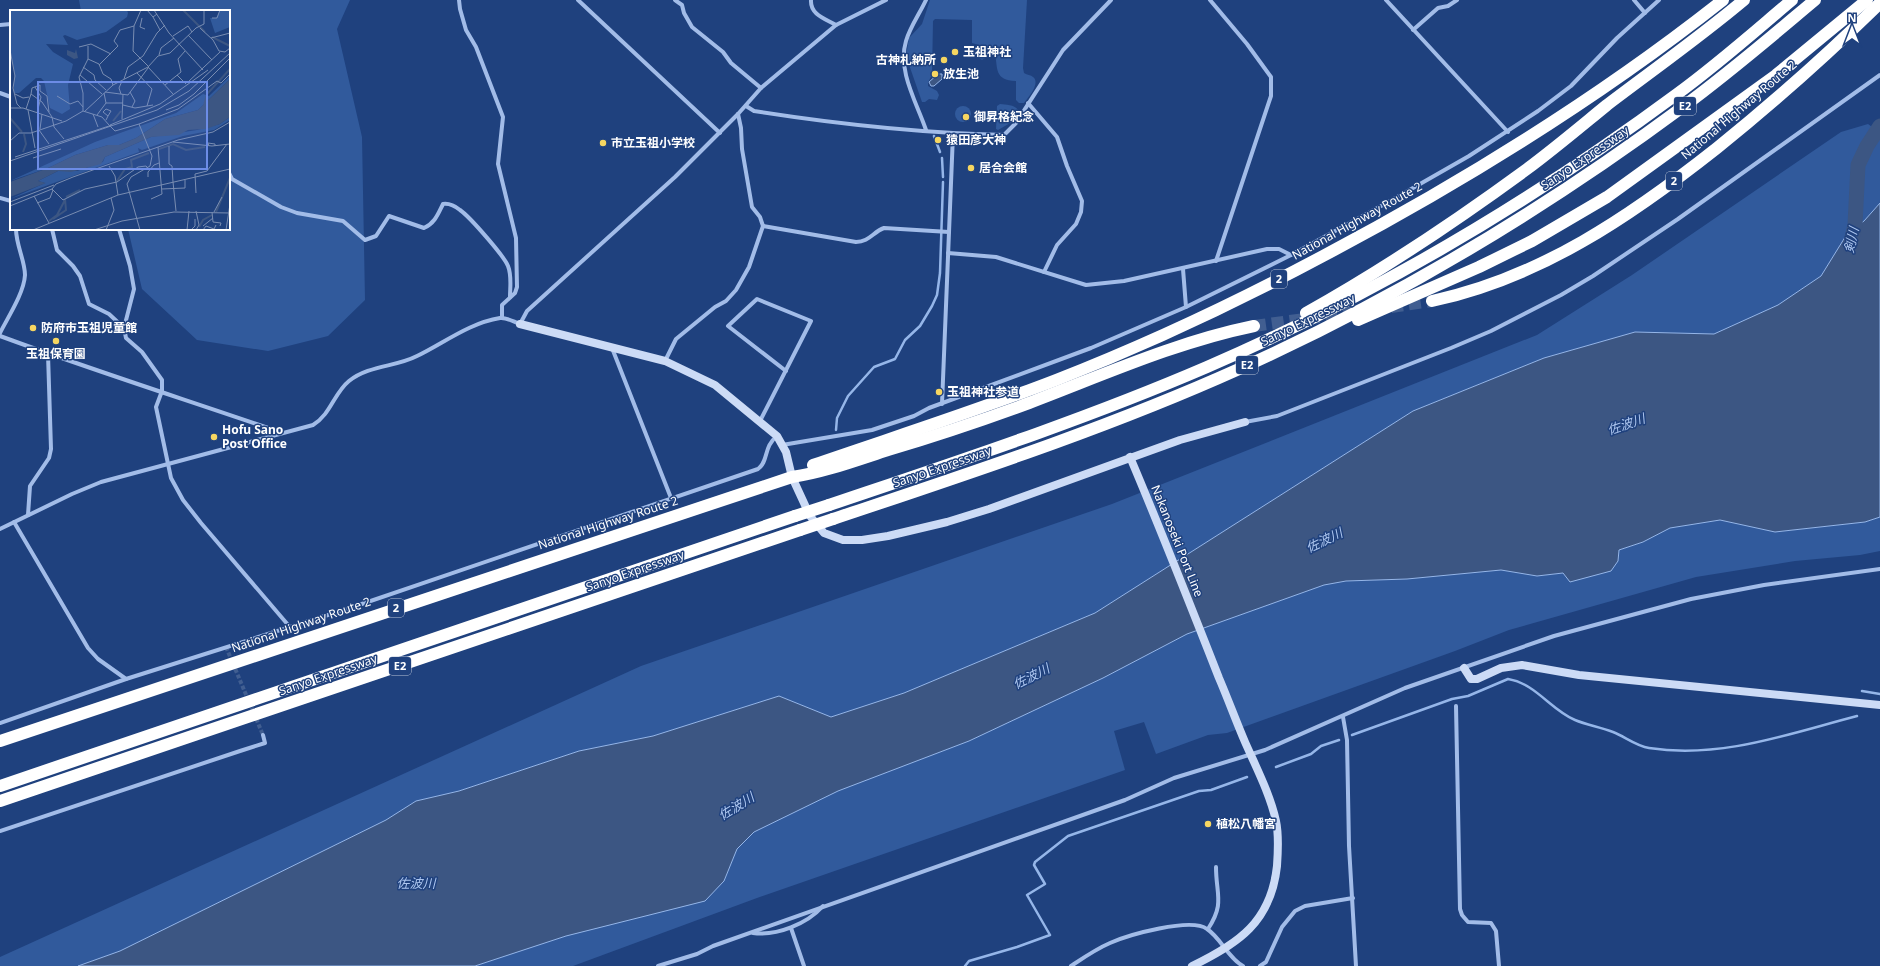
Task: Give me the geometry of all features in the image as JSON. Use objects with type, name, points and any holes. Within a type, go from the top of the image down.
[{"type":"highway","name":"National Highway Route 2","points":[[792,477],[809,466],[1057,380],[1188,323],[1267,286],[1441,191],[1532,135],[1616,79],[1723,0]]},
{"type":"highway","points":[[1207,367],[1352,286],[1448,225],[1528,168],[1614,100],[1703,34],[1744,0]]},
{"type":"highway","name":"Sanyo Expressway","points":[[0,786],[1016,440],[1107,407],[1207,367],[1331,308],[1420,262],[1505,211],[1622,134],[1679,93],[1792,0]]},
{"type":"highway","name":"Sanyo Expressway","points":[[0,801],[833,519],[1091,428],[1168,399],[1289,346],[1368,306],[1491,236],[1630,145],[1686,105],[1815,0]]},
{"type":"highway","points":[[1289,346],[1321,338],[1400,300],[1479,267],[1532,241],[1574,217],[1654,164],[1749,95],[1867,0]]},
{"type":"highway","name":"National Highway Route 2","points":[[1432,302],[1458,296],[1525,272],[1568,251],[1602,231],[1653,197],[1742,128],[1823,57],[1880,3]]},
{"type":"highway","name":"National Highway Route 2","points":[[0,741],[792,477],[812,474],[911,443],[1027,404],[1172,348],[1228,331],[1254,326]]},
{"type":"main road","points":[[520,324],[665,361],[715,385],[777,436],[782,445],[792,477],[810,516],[824,533],[843,540],[862,540],[888,536],[982,511],[1180,440],[1245,422]]},
{"type":"main road","name":"Nakanoseki Port Line","points":[[1130,457],[1251,755],[1276,821],[1278,841],[1276,868],[1268,901],[1260,915],[1238,941],[1192,966]]},
{"type":"main road","points":[[1464,668],[1471,679],[1477,679],[1501,668],[1522,665],[1579,675],[1880,705]]},
{"type":"street","points":[[459,0],[462,19],[466,30],[476,47],[502,117],[498,164],[516,238],[517,287],[502,305],[502,318]]},
{"type":"street","points":[[578,0],[720,133]]},
{"type":"street","points":[[675,0],[682,5],[684,13],[692,27],[723,52],[731,63],[761,88]]},
{"type":"street","points":[[811,0],[811,5],[815,14],[836,25]]},
{"type":"street","points":[[0,529],[100,482],[265,439],[280,432],[303,428],[321,420],[342,388],[359,374],[417,357],[453,335],[485,322],[502,318],[520,324],[528,311],[675,177],[720,133],[761,88],[836,25],[886,0]]},
{"type":"street","points":[[926,0],[908,33],[902,57],[906,75],[926,130]]},
{"type":"street","points":[[746,106],[754,111],[813,120],[926,130],[953,134],[1004,135],[1016,123],[1062,50],[1111,0]]},
{"type":"street","points":[[1210,0],[1247,44],[1271,77],[1271,96],[1216,261]]},
{"type":"street","points":[[1386,0],[1508,132]]},
{"type":"street","points":[[1413,30],[1438,8],[1448,6],[1457,0]]},
{"type":"street","points":[[1634,0],[1645,13]]},
{"type":"street","points":[[782,445],[872,430],[914,416],[929,408],[1091,348],[1186,307],[1291,255],[1392,200],[1508,132],[1570,86],[1617,38],[1659,0]]},
{"type":"street","points":[[0,25],[10,24]]},
{"type":"street","points":[[1245,422],[1277,416],[1451,348],[1491,331],[1561,295],[1593,276],[1678,219],[1880,75]]},
{"type":"street","points":[[0,93],[10,97]]},
{"type":"street","points":[[1028,103],[1057,137],[1067,166],[1082,201],[1082,212],[1076,224],[1057,245],[1044,272]]},
{"type":"street","points":[[665,361],[676,339],[715,307],[726,301],[736,290],[749,267],[763,226],[760,217],[752,208],[738,114]]},
{"type":"street","points":[[942,404],[953,134]]},
{"type":"street","points":[[230,174],[232,179],[281,206],[311,216],[336,218],[343,221],[365,240],[376,236],[389,216],[424,228],[430,225],[434,220],[443,204],[448,203],[462,210],[507,264],[510,272],[510,297]]},
{"type":"street","points":[[0,198],[10,201]]},
{"type":"street","points":[[763,226],[856,242],[863,242],[880,229],[884,228],[949,232]]},
{"type":"street","points":[[16,230],[16,240],[25,274],[23,287],[0,334],[48,354],[116,378],[162,391],[280,432]]},
{"type":"street","points":[[52,230],[57,250],[74,266],[80,276],[89,304],[109,314],[124,328]]},
{"type":"street","points":[[119,230],[130,266],[134,289],[124,328],[126,338],[142,352],[162,380],[162,391],[156,407],[171,478],[184,500],[289,626]]},
{"type":"street","points":[[948,253],[996,258],[1086,285],[1124,281],[1267,249],[1279,249],[1291,255]]},
{"type":"street","points":[[1183,269],[1186,307]]},
{"type":"street","points":[[760,421],[786,371],[811,321],[757,299],[728,326],[786,371]]},
{"type":"street","points":[[612,347],[671,498]]},
{"type":"street","points":[[28,515],[30,486],[48,458],[51,449],[48,354]]},
{"type":"street","points":[[0,722],[126,679],[385,596],[758,469],[764,462],[769,443],[777,436]]},
{"type":"street","points":[[14,522],[88,648],[98,659],[126,679]]},
{"type":"street","points":[[658,966],[697,954],[714,946],[823,906],[1125,800],[1174,778],[1251,755],[1343,717],[1398,691],[1554,636],[1691,600],[1764,585],[1880,569]]},
{"type":"street","points":[[1456,706],[1460,909],[1462,915],[1468,922],[1492,923],[1496,931],[1499,966]]},
{"type":"street","points":[[1343,717],[1347,740],[1349,846],[1356,966]]},
{"type":"street","points":[[0,831],[264,743],[263,735]]},
{"type":"street","points":[[1197,764],[1202,769]]},
{"type":"street","points":[[1208,929],[1215,919],[1219,908],[1216,867]]},
{"type":"street","points":[[1260,966],[1266,962],[1282,927],[1295,911],[1305,906],[1353,898]]},
{"type":"street","points":[[752,932],[760,934],[791,928],[818,911],[823,906]]},
{"type":"street","points":[[1071,966],[1111,943],[1145,932],[1190,924],[1200,925],[1208,929],[1225,949],[1243,966]]},
{"type":"street","points":[[791,928],[804,966]]},
{"type":"shaded area","points":[[79,0],[350,0],[337,29],[362,137],[365,300],[328,336],[268,351],[197,340],[142,289],[128,230],[230,230],[230,10],[81,10]]},
{"type":"shaded area","points":[[930,0],[1027,0],[1023,68],[1024,73],[1033,77],[1036,83],[1035,87],[1024,103],[1019,103],[1016,100],[1016,81],[1004,78],[998,73],[995,53],[987,53],[985,58],[982,60],[976,56],[975,51],[978,49],[979,45],[972,43],[972,20],[935,19],[933,21],[932,74],[928,86],[937,91],[939,95],[937,100],[929,99],[922,102],[906,56],[909,38],[922,24]]},
{"type":"shaded area","points":[[1000,104],[1012,106],[1018,110],[1012,122],[998,130],[996,129],[997,106]]},
{"type":"shaded area","points":[[960,106],[966,106],[971,111],[969,120],[966,122],[960,122],[955,117],[955,111]]},
{"type":"shaded area","points":[[1868,124],[1880,133],[1880,203],[1864,221],[1847,234],[1821,276],[1778,305],[1714,334],[1635,332],[1544,358],[1413,411],[1095,613],[904,693],[831,717],[779,696],[653,736],[579,751],[459,791],[416,801],[386,820],[120,951],[78,966],[0,966],[0,957],[641,666],[1112,504],[1537,335],[1632,275],[1841,132]]},
{"type":"shaded area","points":[[1880,517],[1880,551],[1860,555],[1795,561],[1696,577],[1509,630],[1227,733],[1208,735],[1156,754],[1144,722],[1114,731],[1125,770],[757,898],[573,966],[475,966],[724,881],[737,849],[754,832],[837,791],[969,741],[1103,678],[1187,634],[1324,585],[1346,581],[1407,579],[1501,570],[1537,576],[1564,573],[1618,561],[1619,550],[1643,542],[1670,528],[1720,520],[1775,532],[1865,522]]},
{"type":"water","points":[[938,74],[942,74],[942,79],[934,86],[931,86],[929,82]]},
{"type":"water","name":"佐波川","points":[[1880,203],[1880,517],[1865,522],[1775,532],[1720,520],[1670,528],[1643,542],[1619,550],[1618,561],[1611,571],[1570,582],[1563,573],[1537,576],[1501,570],[1407,579],[1346,581],[1324,585],[1187,634],[1103,678],[969,741],[838,791],[754,832],[737,849],[724,881],[705,901],[566,936],[475,966],[78,966],[120,951],[386,820],[416,801],[459,791],[579,751],[653,736],[779,696],[831,717],[904,693],[1095,613],[1413,411],[1544,358],[1635,332],[1714,334],[1778,305],[1821,276],[1847,234],[1864,221]]},
{"type":"waterway","name":"剣川","points":[[1850,247],[1855,225],[1858,165],[1867,146],[1880,126]]},
{"type":"waterway","points":[[934,136],[940,152]]},
{"type":"waterway","points":[[942,158],[943,177]]},
{"type":"waterway","points":[[836,430],[837,418],[848,396],[874,367],[895,359],[905,340],[920,326],[937,295],[940,273],[943,182]]},
{"type":"waterway","points":[[1352,735],[1452,699],[1468,696],[1508,679],[1518,682],[1535,691],[1566,716],[1575,720],[1613,732],[1639,745],[1649,748],[1676,751],[1702,750],[1754,743],[1857,716]]},
{"type":"waterway","points":[[1862,691],[1880,694]]},
{"type":"waterway","points":[[1276,767],[1311,754],[1321,746],[1339,740]]},
{"type":"waterway","points":[[965,966],[969,961],[1017,947],[1050,935],[1027,895],[1045,884],[1034,865],[1035,862],[1068,836],[1199,791],[1211,790],[1247,777]]},
{"type":"tunnel","points":[[1391,307],[1432,301]]},
{"type":"tunnel","points":[[1254,326],[1355,312]]},
{"type":"tunnel","points":[[226,647],[263,735]]},
{"type":"place","name":"玉祖神社","points":[[955,52]]},
{"type":"place","name":"古神札納所","points":[[944,60]]},
{"type":"place","name":"放生池","points":[[935,74]]},
{"type":"place","name":"御昇格紀念","points":[[966,117]]},
{"type":"place","name":"猿田彦大神","points":[[938,140]]},
{"type":"place","name":"市立玉祖小学校","points":[[603,143]]},
{"type":"place","name":"居合会館","points":[[971,168]]},
{"type":"place","name":"防府市玉祖児童館","points":[[33,328]]},
{"type":"place","name":"玉祖保育園","points":[[56,341]]},
{"type":"place","name":"玉祖神社参道","points":[[939,392]]},
{"type":"place","name":"Hofu Sano Post Office","points":[[214,437]]},
{"type":"place","name":"植松八幡宮","points":[[1208,824]]}]
